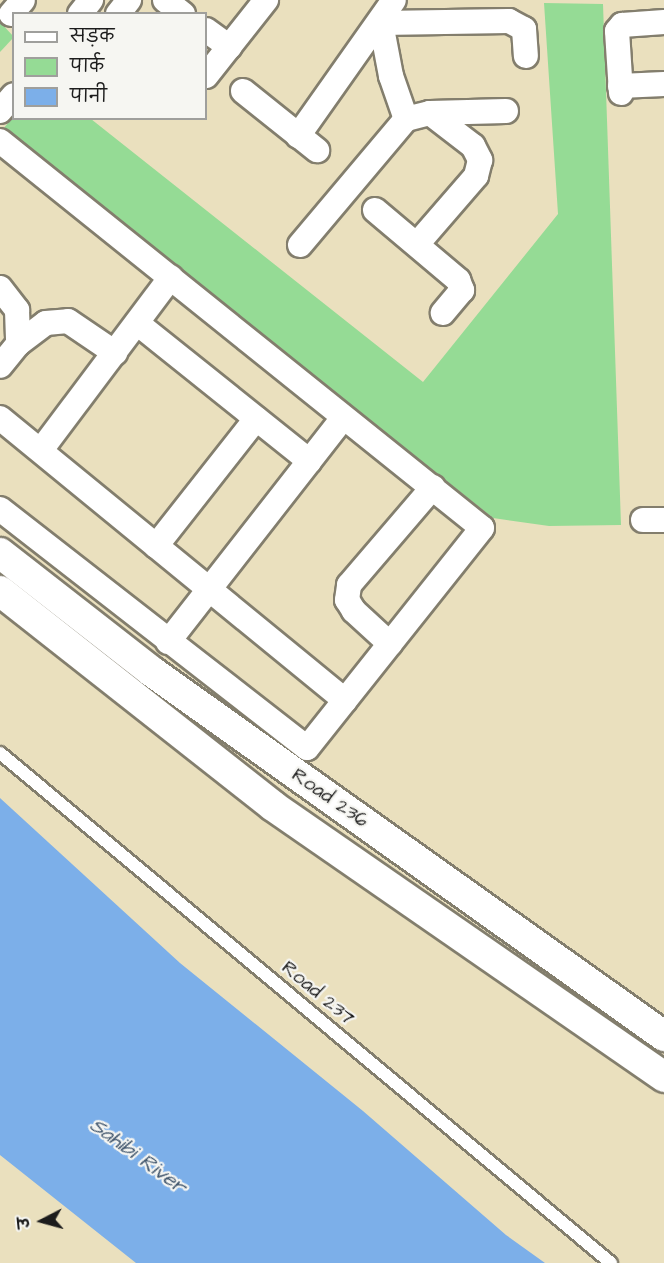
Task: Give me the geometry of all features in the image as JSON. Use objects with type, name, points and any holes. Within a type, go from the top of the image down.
[{"type":"street","points":[[82,12],[91,0]]},
{"type":"street","points":[[120,12],[129,0]]},
{"type":"street","points":[[165,0],[180,12]]},
{"type":"street","points":[[207,75],[266,0]]},
{"type":"street","points":[[243,91],[308,143],[394,0]]},
{"type":"street","points":[[381,22],[508,21],[524,29],[526,56]]},
{"type":"street","points":[[381,22],[391,75],[406,119]]},
{"type":"street","points":[[664,22],[622,25],[617,31],[621,89],[664,84]]},
{"type":"street","points":[[207,31],[229,47]]},
{"type":"street","points":[[0,111],[12,97]]},
{"type":"street","points":[[300,245],[406,119],[430,113],[506,111]]},
{"type":"street","points":[[417,244],[476,176],[480,160],[473,146],[430,113]]},
{"type":"street","points":[[0,509],[307,748],[482,528],[171,277],[2,146]]},
{"type":"street","points":[[375,210],[458,280],[462,290],[443,313]]},
{"type":"street","points":[[41,450],[171,277]]},
{"type":"street","points":[[0,288],[17,310],[18,344]]},
{"type":"street","points":[[0,366],[18,344],[46,323],[68,321],[115,353]]},
{"type":"street","points":[[137,323],[309,461]]},
{"type":"street","points":[[0,418],[345,700]]},
{"type":"street","points":[[168,642],[343,418]]},
{"type":"street","points":[[156,546],[256,419]]},
{"type":"street","points":[[390,644],[351,606],[347,600],[349,585],[433,487]]},
{"type":"street","name":"Road 236","points":[[0,553],[151,671],[664,1036]]},
{"type":"street","points":[[0,591],[273,806],[664,1077]]},
{"type":"lane","name":"Road 237","points":[[0,753],[611,1263]]},
{"type":"green space","points":[[544,3],[603,4],[621,525],[549,526],[493,518],[3,129],[12,118],[92,120],[423,382],[558,214]]},
{"type":"green space","points":[[0,22],[12,35],[12,39],[0,52]]},
{"type":"water","name":"Sahibi River","points":[[0,798],[180,963],[363,1111],[506,1235],[545,1263],[136,1263],[0,1155]]}]
